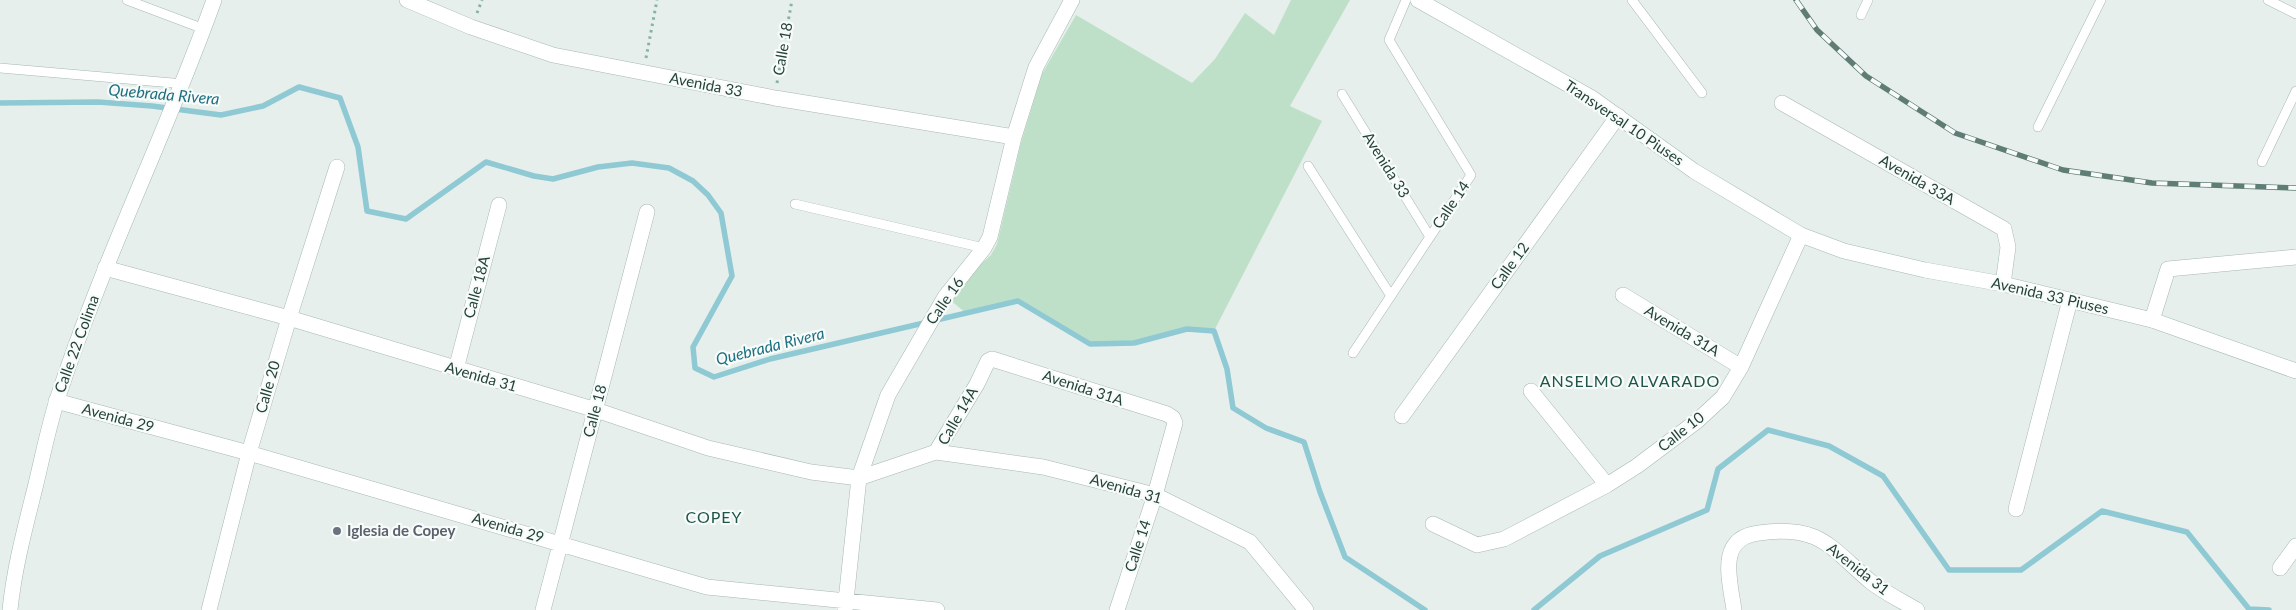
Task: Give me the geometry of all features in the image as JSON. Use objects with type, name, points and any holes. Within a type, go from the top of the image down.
[{"type":"street","name":"Calle 22 Colima","points":[[10,610],[24,534],[56,402],[105,268],[164,132],[214,0]]},
{"type":"street","name":"Avenida 33","points":[[406,0],[472,27],[553,55],[775,98],[1014,137]]},
{"type":"street","name":"Calle 16","points":[[845,606],[859,478],[888,395],[915,346],[946,297],[984,248],[990,237],[1014,137],[1036,67],[1072,0]]},
{"type":"street","name":"Transversal 10 Piuses","points":[[1427,2],[1592,98],[1694,171],[1801,235]]},
{"type":"street","name":"Avenida 33A","points":[[1782,102],[2004,229],[2008,247],[2003,284]]},
{"type":"street","name":"Calle 12","points":[[1402,416],[1618,116]]},
{"type":"street","name":"Calle 20","points":[[209,610],[249,453],[337,167]]},
{"type":"street","name":"Calle 18A","points":[[456,369],[499,205]]},
{"type":"street","name":"Calle 18","points":[[542,610],[647,212]]},
{"type":"street","name":"Avenida 33 Piuses","points":[[1801,235],[1844,251],[1925,270],[2003,284],[2152,320],[2296,371]]},
{"type":"street","name":"Calle 10","points":[[1433,524],[1477,545],[1504,539],[1607,485],[1637,466],[1697,421],[1723,396],[1741,367],[1801,235]]},
{"type":"street","points":[[2152,320],[2168,268],[2296,257]]},
{"type":"street","name":"Avenida 31","points":[[105,268],[289,318],[596,410],[708,448],[811,472],[859,478]]},
{"type":"street","name":"Avenida 31A","points":[[1623,295],[1741,367]]},
{"type":"street","points":[[2016,509],[2070,300]]},
{"type":"street","name":"Avenida 31A","points":[[988,361],[992,359],[1167,414],[1175,423]]},
{"type":"street","name":"Calle 14A","points":[[859,478],[936,452],[988,361]]},
{"type":"street","points":[[1531,391],[1607,485]]},
{"type":"street","name":"Avenida 29","points":[[56,402],[249,453],[707,587],[845,606],[936,610]]},
{"type":"street","name":"Calle 14","points":[[1118,610],[1155,495],[1175,423]]},
{"type":"street","name":"Avenida 31","points":[[936,452],[1043,467],[1155,495],[1250,542],[1306,610]]},
{"type":"street","name":"Avenida 31","points":[[1734,610],[1728,565],[1732,546],[1746,534],[1781,529],[1806,533],[1826,542],[1846,557],[1872,583],[1917,610]]},
{"type":"street","points":[[2280,568],[2296,546]]},
{"type":"lane","points":[[127,0],[204,29]]},
{"type":"lane","name":"Calle 14","points":[[1353,353],[1471,175],[1389,40],[1406,0]]},
{"type":"lane","points":[[1632,0],[1702,94]]},
{"type":"lane","points":[[1861,15],[1868,0]]},
{"type":"lane","points":[[2038,127],[2101,0]]},
{"type":"lane","points":[[2268,0],[2296,14]]},
{"type":"lane","points":[[0,68],[182,87]]},
{"type":"lane","points":[[2262,162],[2296,91]]},
{"type":"lane","name":"Avenida 33","points":[[1342,94],[1430,236]]},
{"type":"lane","points":[[1308,166],[1391,296]]},
{"type":"lane","points":[[795,204],[984,248]]},
{"type":"path","points":[[644,73],[657,0]]},
{"type":"path","name":"Calle 18","points":[[775,98],[792,0]]},
{"type":"green space","points":[[1291,0],[1350,0],[1290,106],[1322,121],[1214,331],[1186,330],[1134,343],[1090,344],[1018,301],[967,314],[949,299],[969,275],[991,255],[997,244],[1021,143],[1042,74],[1076,15],[1192,83],[1215,59],[1245,13],[1274,35]]},
{"type":"waterway","name":"Quebrada Rivera","points":[[0,103],[98,102],[152,106],[221,115],[263,106],[299,87],[340,98],[358,147],[367,211],[406,219],[486,162],[534,176],[553,179],[598,167],[632,163],[669,168],[693,181],[708,195],[721,213],[732,276],[693,347],[695,368],[714,377],[770,359],[1018,301],[1090,344],[1134,343],[1187,329],[1214,331],[1227,369],[1233,408],[1266,428],[1304,442],[1320,492],[1345,557],[1425,610]]},
{"type":"waterway","name":"Quebrada Rivera","points":[[1534,610],[1600,556],[1707,510],[1718,469],[1768,430],[1829,446],[1883,476],[1949,570],[2021,570],[2102,511],[2187,532],[2249,609],[2269,610]]},
{"type":"railway","points":[[1796,0],[1817,30],[1866,76],[1955,133],[2063,170],[2152,183],[2296,188]]},
{"type":"place","name":"Iglesia de Copey","points":[[337,531]]},
{"type":"district","name":"ANSELMO ALVARADO","points":[[1630,381]]},
{"type":"district","name":"COPEY","points":[[714,517]]}]
